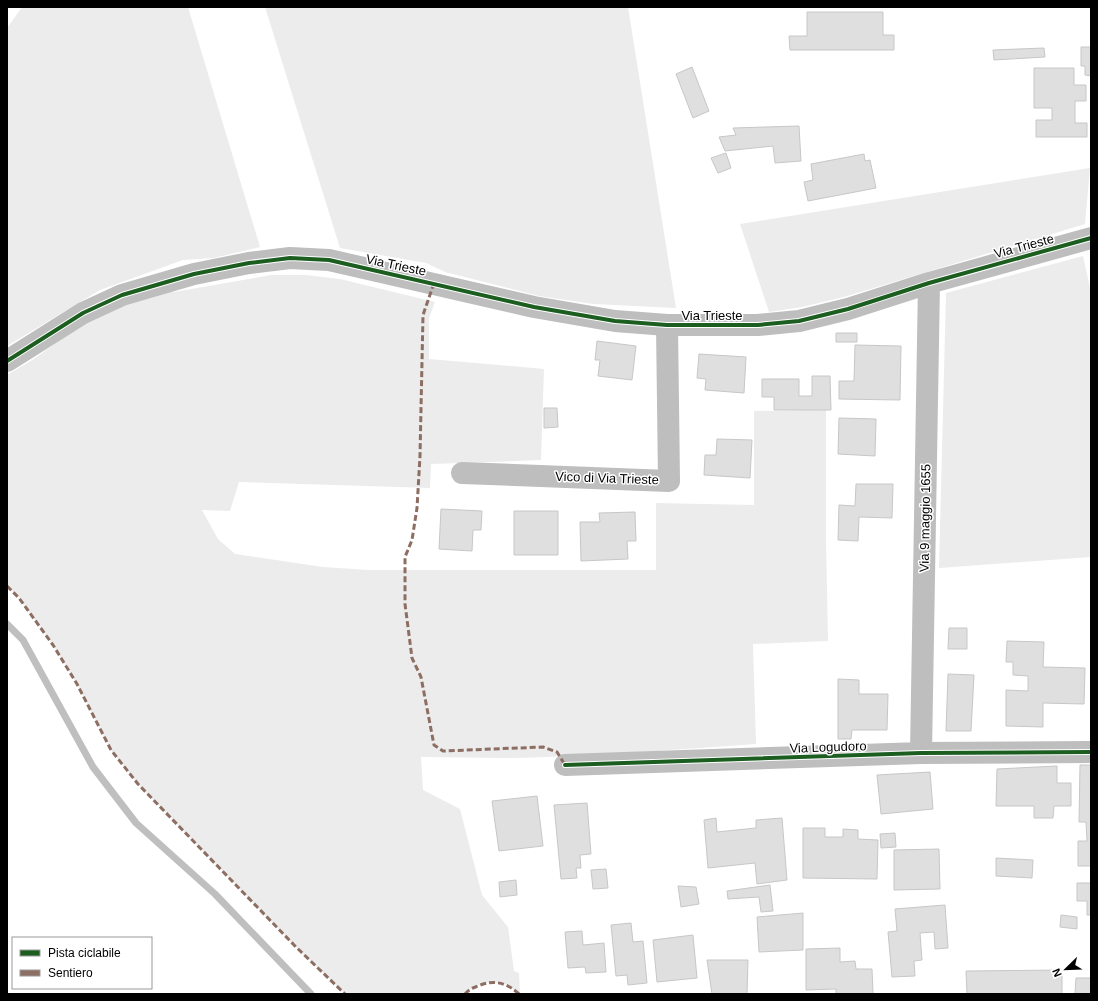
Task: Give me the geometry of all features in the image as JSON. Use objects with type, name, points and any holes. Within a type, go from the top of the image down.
[{"type":"street","name":"Via Trieste","points":[[7,361],[83,313],[122,295],[156,284],[249,263],[290,258],[329,260],[534,308],[615,321],[667,325],[758,325],[799,321],[848,309],[930,283],[1091,238]]},
{"type":"street","name":"Via 9 maggio 1655","points":[[921,754],[930,283]]},
{"type":"street","name":"Vico di Via Trieste","points":[[462,473],[669,481],[667,325]]},
{"type":"street","name":"Via Logudoro","points":[[565,765],[921,754],[1091,752]]},
{"type":"shaded area","points":[[22,7],[188,7],[260,247],[214,258],[183,260],[100,290],[7,346],[7,28]]},
{"type":"shaded area","points":[[265,7],[628,7],[676,308],[593,304],[539,296],[445,272],[426,263],[340,248]]},
{"type":"shaded area","points":[[1090,168],[1085,224],[844,297],[802,307],[769,312],[740,224]]},
{"type":"shaded area","points":[[1083,256],[1091,292],[1091,557],[939,568],[946,293]]},
{"type":"shaded area","points":[[271,275],[306,275],[340,279],[435,302],[429,318],[429,359],[544,369],[541,460],[431,464],[430,488],[239,482],[230,511],[202,510],[218,539],[235,554],[323,567],[368,570],[656,570],[656,503],[754,505],[754,411],[826,410],[828,641],[753,644],[756,744],[546,757],[421,757],[423,790],[460,809],[482,895],[508,927],[514,971],[519,973],[520,994],[506,985],[494,982],[478,985],[465,994],[345,994],[296,947],[138,784],[111,750],[77,684],[53,645],[19,598],[7,586],[7,375],[34,359],[95,314],[165,289],[174,292]]},
{"type":"building","points":[[807,12],[883,12],[883,35],[894,35],[894,50],[790,50],[789,36],[807,36]]},
{"type":"building","points":[[1081,47],[1091,47],[1091,76],[1085,75],[1085,66],[1081,66]]},
{"type":"building","points":[[1044,48],[1045,57],[994,60],[993,50]]},
{"type":"building","points":[[692,67],[709,111],[693,118],[676,74]]},
{"type":"building","points":[[1034,68],[1074,68],[1074,85],[1086,85],[1086,101],[1075,101],[1075,123],[1087,123],[1087,137],[1036,137],[1036,120],[1052,120],[1052,108],[1034,108]]},
{"type":"building","points":[[799,126],[801,161],[775,163],[773,146],[725,151],[719,137],[736,135],[733,128]]},
{"type":"building","points":[[726,153],[731,168],[718,173],[711,158]]},
{"type":"building","points":[[864,154],[865,161],[870,160],[876,188],[808,201],[804,182],[813,180],[811,164]]},
{"type":"building","points":[[836,333],[857,333],[857,342],[836,342]]},
{"type":"building","points":[[597,341],[636,346],[632,380],[598,376],[600,360],[595,360]]},
{"type":"building","points":[[855,345],[901,346],[900,400],[839,399],[839,381],[854,381]]},
{"type":"building","points":[[699,354],[746,357],[744,393],[705,390],[706,379],[697,378]]},
{"type":"building","points":[[812,376],[830,376],[831,410],[774,410],[774,397],[762,397],[762,379],[799,379],[799,396],[812,396]]},
{"type":"building","points":[[544,408],[557,408],[558,427],[544,428]]},
{"type":"building","points":[[839,418],[876,419],[875,456],[838,454]]},
{"type":"building","points":[[717,439],[752,440],[750,478],[704,475],[705,455],[716,455]]},
{"type":"building","points":[[856,484],[893,484],[892,518],[859,517],[858,541],[838,540],[839,505],[855,506]]},
{"type":"building","points":[[441,509],[482,511],[481,530],[473,530],[472,551],[439,549]]},
{"type":"building","points":[[514,511],[558,511],[558,555],[514,555]]},
{"type":"building","points":[[635,512],[636,541],[627,541],[628,559],[581,561],[580,522],[600,522],[599,513]]},
{"type":"building","points":[[949,628],[967,628],[967,649],[948,649]]},
{"type":"building","points":[[1007,641],[1044,642],[1043,667],[1085,668],[1084,704],[1043,703],[1043,727],[1006,726],[1006,690],[1028,691],[1028,676],[1013,675],[1013,662],[1006,662]]},
{"type":"building","points":[[948,674],[974,675],[971,731],[946,731]]},
{"type":"building","points":[[838,679],[859,680],[859,694],[888,694],[887,730],[852,730],[851,739],[838,739]]},
{"type":"building","points":[[1080,765],[1091,765],[1091,866],[1078,866],[1078,841],[1087,841],[1086,822],[1079,822]]},
{"type":"building","points":[[1057,766],[1057,783],[1071,783],[1071,806],[1054,806],[1053,818],[1034,818],[1034,806],[996,806],[997,769]]},
{"type":"building","points":[[930,772],[933,809],[881,814],[877,775]]},
{"type":"building","points":[[537,796],[543,846],[499,851],[492,801]]},
{"type":"building","points":[[587,803],[591,854],[580,855],[581,868],[576,868],[577,878],[561,879],[554,805]]},
{"type":"building","points":[[716,818],[717,832],[756,828],[756,820],[782,818],[787,880],[757,884],[755,863],[708,868],[704,820]]},
{"type":"building","points":[[803,828],[825,828],[825,837],[843,837],[843,829],[858,830],[858,839],[878,840],[877,879],[803,878]]},
{"type":"building","points":[[895,833],[896,847],[881,848],[880,834]]},
{"type":"building","points":[[939,849],[940,889],[894,890],[894,850]]},
{"type":"building","points":[[996,858],[1033,860],[1032,878],[996,876]]},
{"type":"building","points":[[606,869],[608,888],[593,889],[591,870]]},
{"type":"building","points":[[516,880],[517,895],[500,897],[499,882]]},
{"type":"building","points":[[1077,883],[1091,883],[1091,915],[1087,915],[1087,901],[1077,901]]},
{"type":"building","points":[[770,885],[773,911],[761,912],[759,897],[728,899],[727,891]]},
{"type":"building","points":[[678,886],[696,887],[699,904],[681,907]]},
{"type":"building","points":[[945,905],[948,948],[935,949],[934,932],[920,933],[922,960],[914,961],[915,976],[892,977],[888,932],[897,931],[895,909]]},
{"type":"building","points":[[803,913],[803,950],[759,952],[757,917]]},
{"type":"building","points":[[1061,915],[1077,917],[1077,929],[1060,927]]},
{"type":"building","points":[[631,923],[633,942],[643,941],[647,983],[628,985],[627,975],[616,976],[611,925]]},
{"type":"building","points":[[582,931],[583,945],[604,943],[606,972],[586,973],[585,967],[568,968],[565,932]]},
{"type":"building","points":[[693,935],[697,978],[657,982],[653,940]]},
{"type":"building","points":[[840,948],[840,962],[855,961],[856,969],[872,969],[873,994],[836,994],[836,989],[806,990],[806,949]]},
{"type":"building","points":[[707,960],[748,960],[747,994],[712,994]]},
{"type":"building","points":[[1062,970],[1062,994],[967,994],[966,971]]},
{"type":"building","points":[[1076,978],[1091,978],[1091,994],[1075,994]]},
{"type":"waterway","points":[[7,624],[23,640],[93,767],[136,823],[215,894],[311,994]]},
{"type":"marked path","points":[[434,283],[423,315],[420,456],[417,508],[412,540],[405,557],[405,604],[412,658],[421,677],[434,745],[443,751],[543,747],[557,752],[565,765]]},
{"type":"marked path","points":[[7,586],[19,598],[53,645],[77,684],[111,750],[138,784],[296,947],[345,994]]},
{"type":"marked path","points":[[465,994],[478,986],[489,983],[500,983],[510,987],[519,994]]},
{"type":"cycle path","points":[[7,361],[83,313],[122,295],[194,274],[249,263],[290,258],[329,260],[534,307],[615,321],[667,325],[758,325],[799,321],[848,309],[929,283],[1091,238]]},
{"type":"cycle path","points":[[565,765],[921,753],[1091,752]]}]
